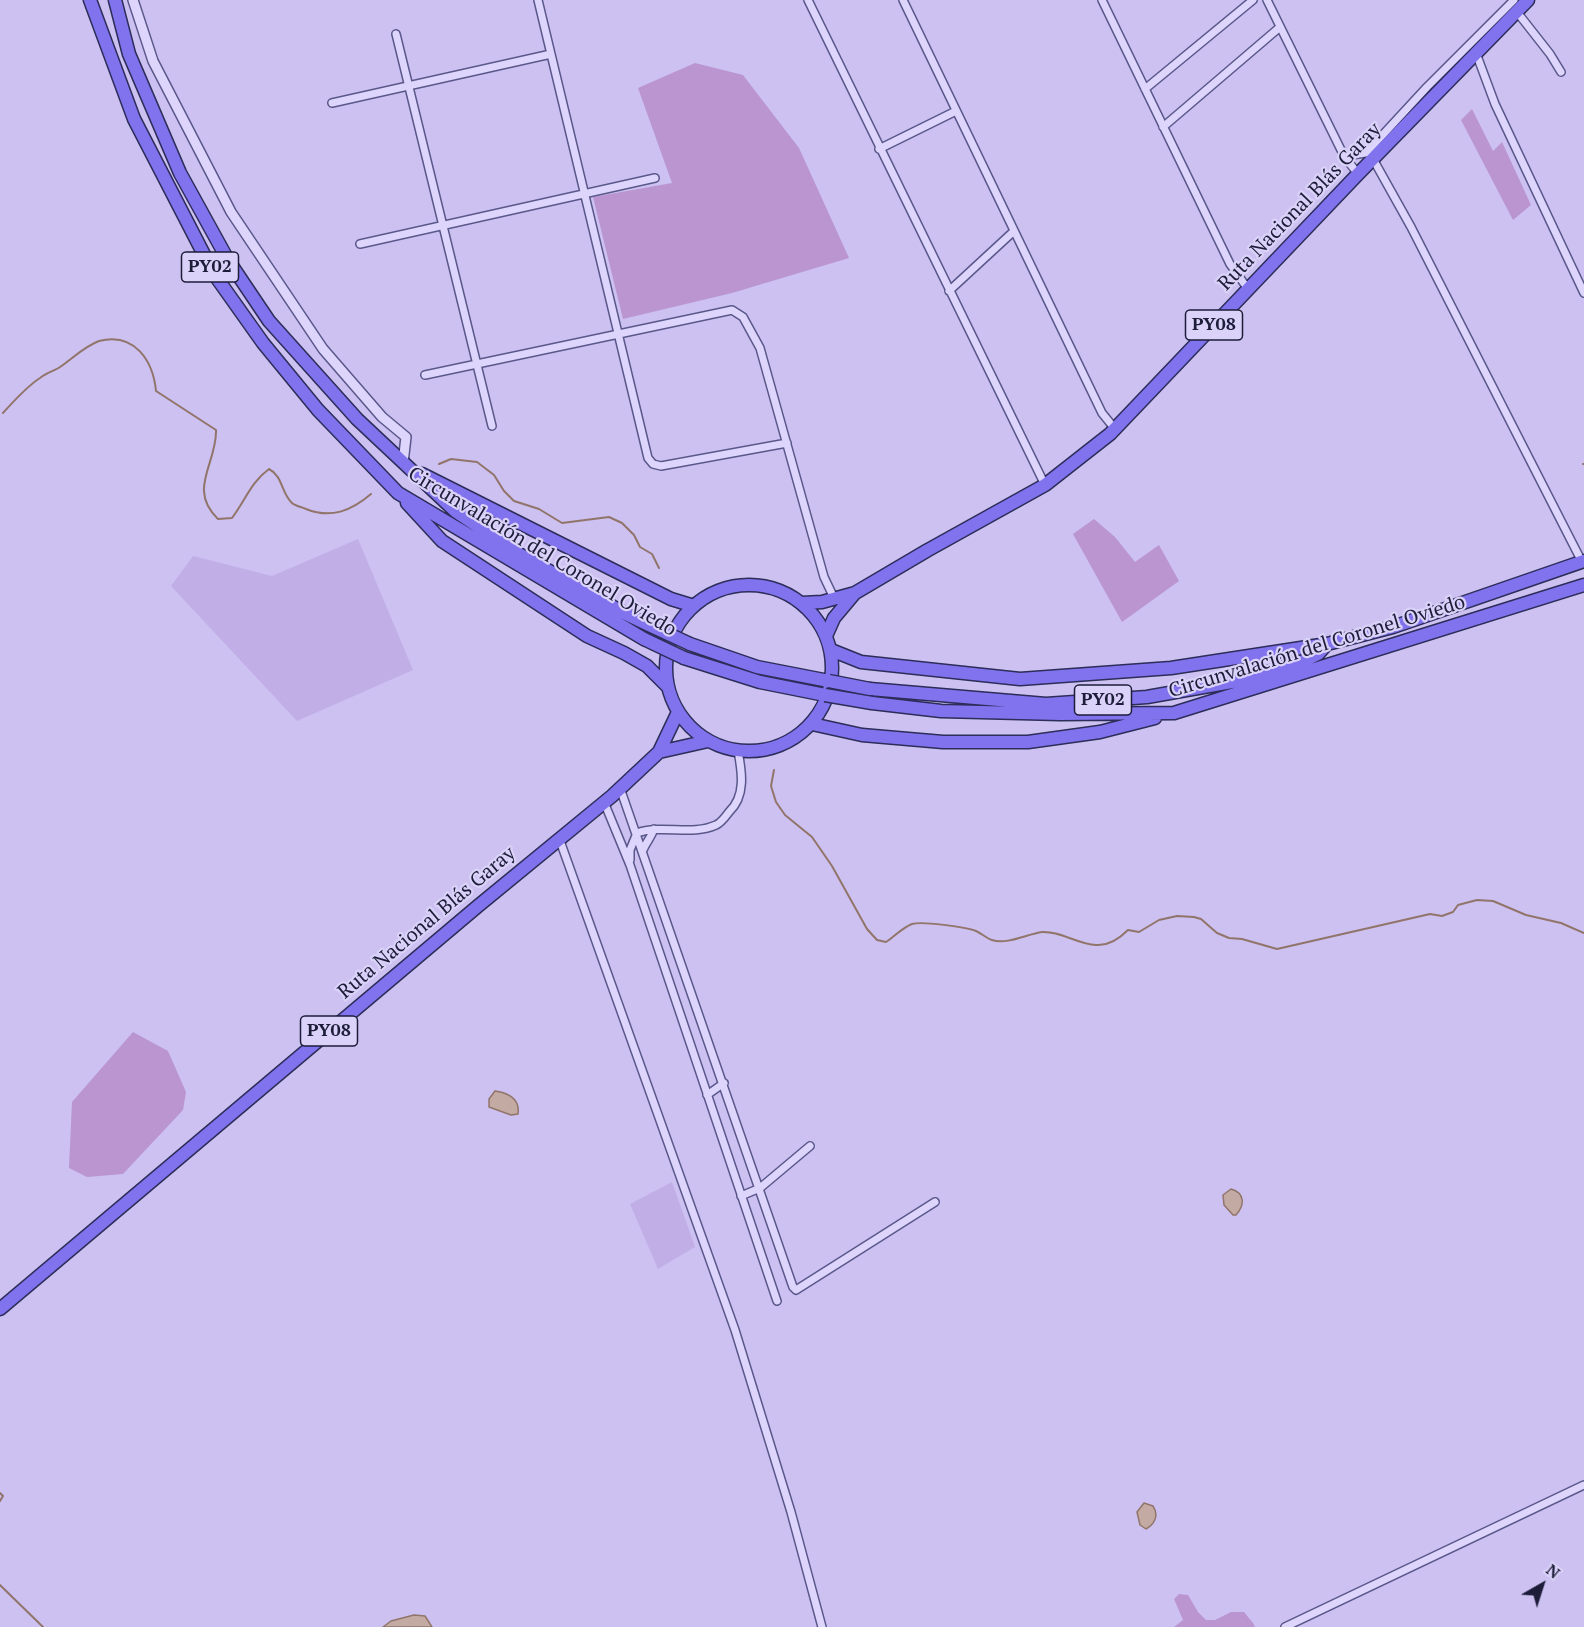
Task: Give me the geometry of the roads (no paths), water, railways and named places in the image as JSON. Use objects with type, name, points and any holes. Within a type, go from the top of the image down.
[{"type":"highway","name":"Circunvalación del Coronel Oviedo","points":[[90,0],[134,119],[214,274],[263,343],[318,410],[398,493],[644,639],[684,658],[760,682],[872,703],[941,711],[1174,713],[1584,585]]},
{"type":"highway","name":"Circunvalación del Coronel Oviedo","points":[[115,0],[129,54],[180,173],[228,260],[269,321],[357,419],[455,511],[519,554],[624,614],[690,644],[757,667],[870,689],[1046,704],[1147,697],[1243,680],[1304,661],[1318,654],[1327,644],[1393,627],[1583,561]]},
{"type":"highway","name":"Ruta Nacional Blás Garay","points":[[802,603],[822,602],[855,593],[1045,485],[1077,462],[1115,429],[1476,53],[1519,4]]},
{"type":"highway","points":[[406,466],[671,599],[694,606]]},
{"type":"highway","points":[[398,493],[442,541],[587,636],[624,652],[646,666],[668,687]]},
{"type":"highway","points":[[748,585],[776,589],[802,603],[820,624],[826,636],[831,650],[833,674],[828,697],[812,724],[786,744],[754,752],[723,747],[708,741],[691,728],[678,712],[668,687],[666,672],[670,643],[684,616],[694,606],[719,590],[748,585]]},
{"type":"highway","name":"Ruta Nacional Blás Garay","points":[[826,636],[834,618],[855,593]]},
{"type":"highway","points":[[831,650],[861,662],[1020,679],[1171,668],[1327,644]]},
{"type":"highway","name":"Ruta Nacional Blás Garay","points":[[0,1309],[620,788],[658,752],[678,712]]},
{"type":"highway","points":[[812,724],[862,735],[920,740],[1028,742],[1100,732],[1174,713]]},
{"type":"highway","points":[[658,752],[708,741]]},
{"type":"street","points":[[133,0],[153,61],[231,212],[323,349],[382,417],[406,437],[406,466]]},
{"type":"street","points":[[538,0],[648,458],[653,464],[661,466],[787,443]]},
{"type":"street","points":[[808,0],[1045,485]]},
{"type":"street","points":[[903,0],[1102,413],[1115,429]]},
{"type":"street","points":[[1102,0],[1230,264],[1248,289]]},
{"type":"street","points":[[1145,89],[1252,0]]},
{"type":"street","points":[[1267,0],[1344,156],[1358,174]]},
{"type":"street","points":[[1344,156],[1366,153],[1427,87],[1519,4],[1561,72]]},
{"type":"street","points":[[1163,128],[1280,27]]},
{"type":"street","points":[[396,34],[492,426]]},
{"type":"street","points":[[1476,53],[1495,104],[1584,292]]},
{"type":"street","points":[[332,103],[551,54]]},
{"type":"street","points":[[879,149],[956,111]]},
{"type":"street","points":[[1372,159],[1417,238],[1583,561]]},
{"type":"street","points":[[360,244],[655,178]]},
{"type":"street","points":[[949,291],[1014,231]]},
{"type":"street","points":[[425,375],[732,310],[743,318],[760,348],[824,577],[834,598]]},
{"type":"street","points":[[637,833],[654,829],[698,829],[717,825],[737,805],[743,777],[738,751]]},
{"type":"street","points":[[620,788],[796,1290],[935,1203]]},
{"type":"street","points":[[604,802],[630,865],[777,1300]]},
{"type":"street","points":[[643,850],[654,829]]},
{"type":"street","points":[[630,865],[630,850],[637,833]]},
{"type":"street","points":[[559,838],[735,1330],[791,1512],[822,1627]]},
{"type":"street","points":[[707,1095],[724,1083]]},
{"type":"street","points":[[741,1196],[760,1188],[810,1146]]},
{"type":"street","points":[[1284,1627],[1584,1485]]},
{"type":"waterway","points":[[3,413],[20,394],[35,382],[89,346],[99,341],[112,339],[123,341],[140,351],[146,360],[151,369],[156,391],[216,430],[204,487],[209,508],[218,519],[232,518],[253,486],[269,469],[280,480],[292,503],[315,512],[340,512],[356,505],[371,494]]},
{"type":"waterway","points":[[439,464],[451,459],[477,462],[494,475],[504,491],[514,501],[539,509],[562,523],[609,517],[622,523],[634,535],[640,547],[652,554],[659,568]]},
{"type":"waterway","points":[[774,770],[771,786],[776,802],[785,815],[812,837],[832,866],[867,929],[877,940],[886,942],[912,924],[925,923],[971,929],[998,941],[1049,932],[1100,945],[1114,941],[1128,930],[1139,932],[1159,920],[1177,916],[1201,919],[1217,933],[1229,938],[1242,939],[1277,949],[1430,914],[1442,916],[1453,912],[1458,905],[1477,900],[1493,901],[1526,915],[1561,923],[1584,933]]},
{"type":"waterway","points":[[0,1493],[3,1496],[0,1501]]},
{"type":"waterway","points":[[0,1585],[43,1627]]}]
